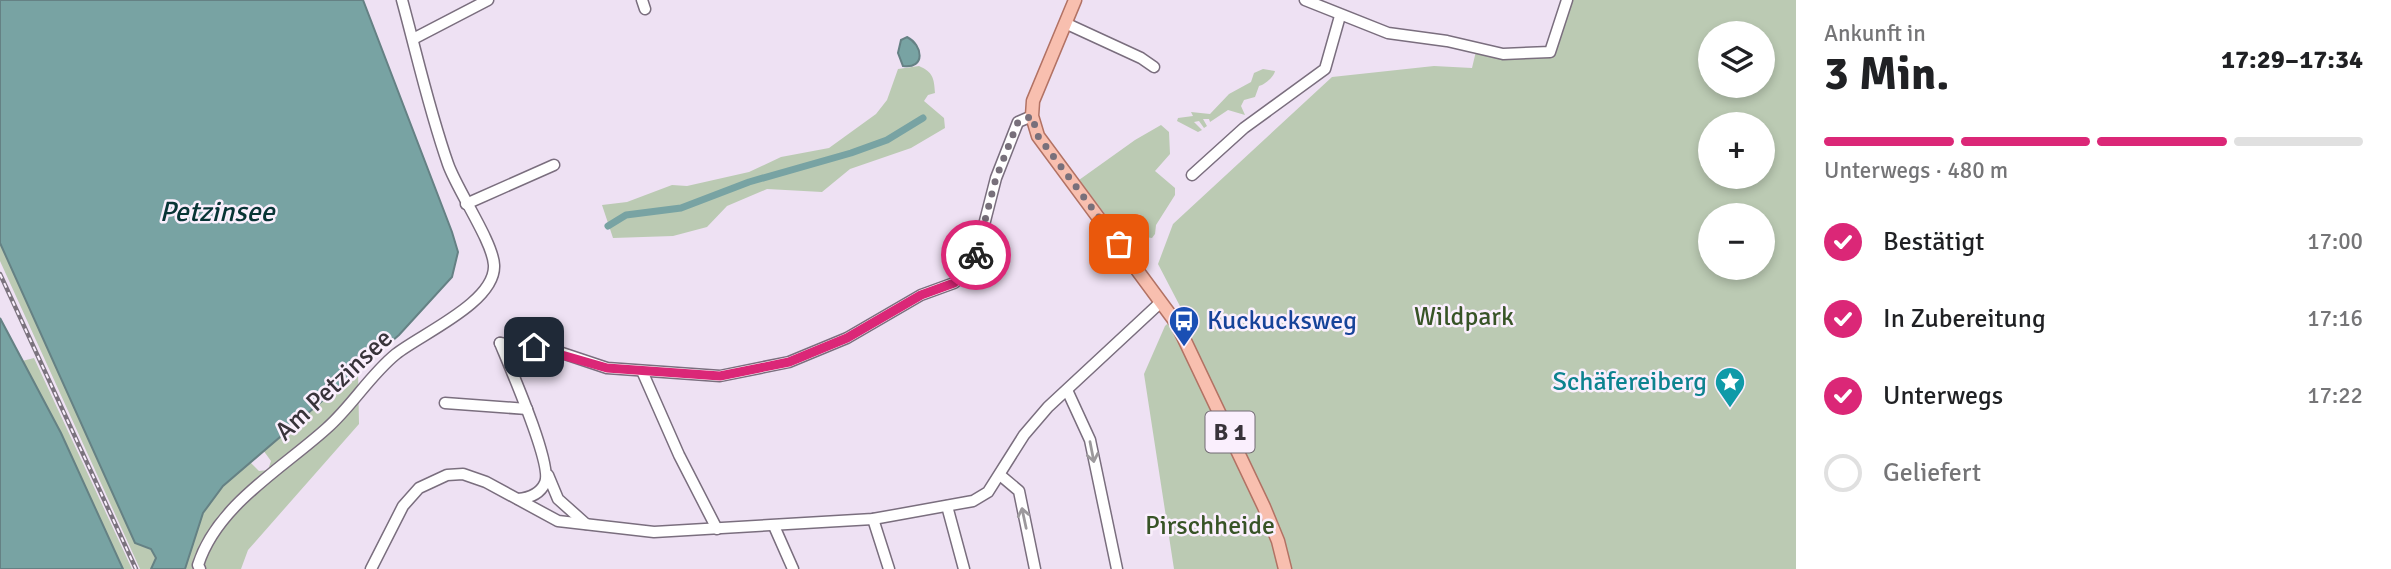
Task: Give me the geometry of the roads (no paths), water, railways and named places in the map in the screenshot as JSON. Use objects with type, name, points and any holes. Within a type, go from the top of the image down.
[{"type":"main road","points":[[1032,116],[1036,89],[1074,0]]},
{"type":"main road","name":"B 1","points":[[1032,116],[1038,136],[1161,302],[1197,362],[1272,526],[1285,569]]},
{"type":"street","name":"Am Petzinsee","points":[[200,569],[198,565],[204,548],[212,535],[258,484],[328,427],[395,355],[456,317],[494,275],[494,260],[448,165],[402,0]]},
{"type":"street","points":[[413,39],[488,0]]},
{"type":"street","points":[[1305,0],[1375,30],[1447,41],[1503,54],[1550,52],[1567,0]]},
{"type":"street","points":[[1192,175],[1244,128],[1325,69],[1339,16]]},
{"type":"street","points":[[1065,23],[1141,58],[1154,67]]},
{"type":"street","points":[[588,525],[558,499],[527,409],[500,343],[562,353],[607,368],[720,376],[789,362],[847,338],[921,295],[954,283],[968,272],[975,260],[996,178],[1018,122],[1032,116]]},
{"type":"street","points":[[467,204],[554,165]]},
{"type":"street","points":[[371,569],[403,506],[419,488],[447,475],[463,474],[486,482],[558,521],[654,532],[873,519],[973,501],[988,492],[1024,435],[1067,390],[1161,302]]},
{"type":"street","points":[[642,371],[679,455],[717,529]]},
{"type":"street","points":[[1067,390],[1090,440],[1117,569]]},
{"type":"street","points":[[445,402],[527,409]]},
{"type":"street","points":[[518,499],[530,497],[537,492],[545,483],[547,472]]},
{"type":"street","points":[[1000,475],[1019,491],[1035,569]]},
{"type":"street","points":[[947,506],[964,569]]},
{"type":"street","points":[[873,519],[889,569]]},
{"type":"street","points":[[774,526],[793,569]]},
{"type":"water","name":"Petzinsee","points":[[0,0],[363,0],[452,232],[458,252],[452,277],[399,335],[223,486],[203,513],[185,569],[151,569],[156,558],[151,549],[135,543],[0,243]]},
{"type":"water","points":[[907,37],[916,45],[920,56],[916,64],[903,66],[898,53],[901,40]]},
{"type":"water","points":[[0,318],[61,433],[123,569],[0,569]]},
{"type":"waterway","points":[[608,226],[626,215],[681,208],[749,182],[851,153],[887,140],[923,118]]},
{"type":"railway","points":[[0,274],[136,569]]},
{"type":"place","name":"Kuckucksweg","points":[[1184,348]]},
{"type":"place","name":"Schäfereiberg","points":[[1730,409]]},
{"type":"park label","name":"Wildpark","points":[[1464,317]]},
{"type":"park label","name":"Pirschheide","points":[[1210,526]]}]
